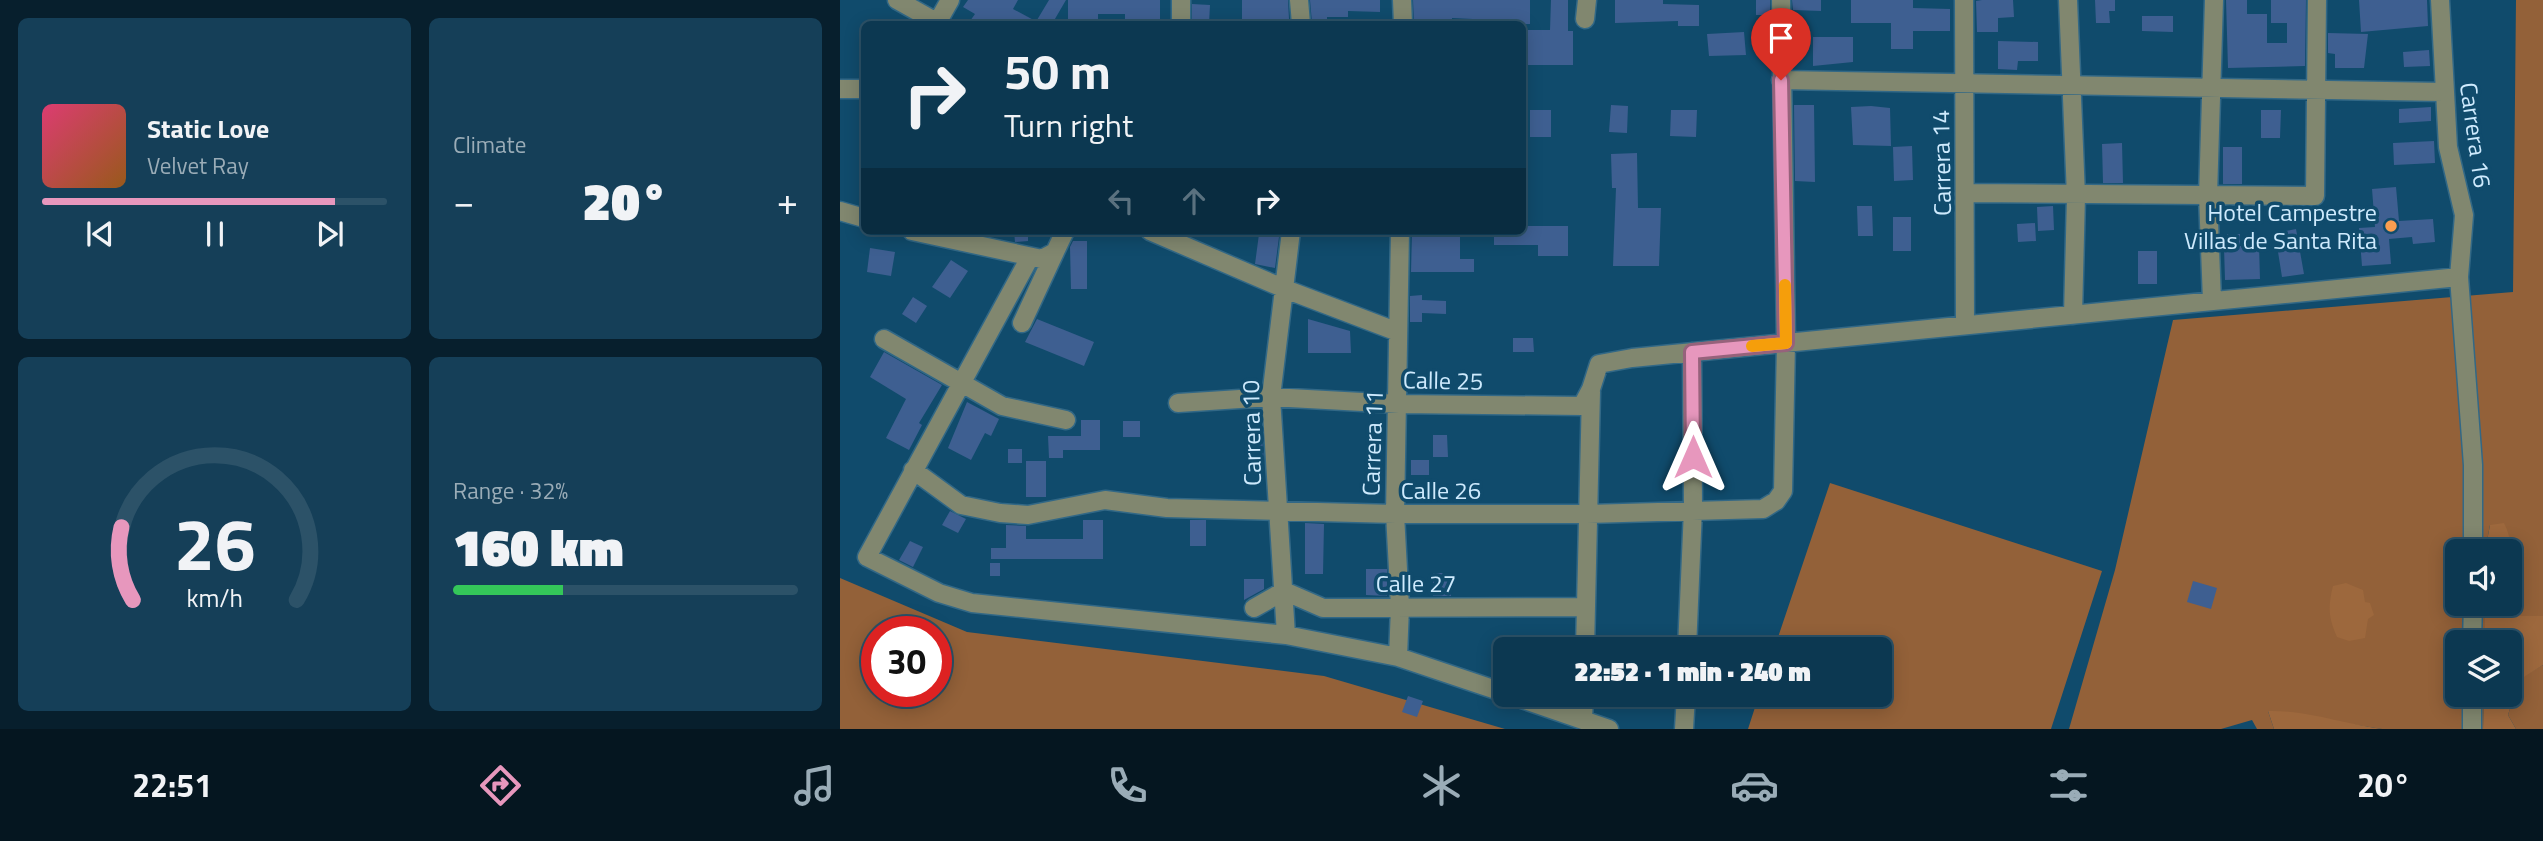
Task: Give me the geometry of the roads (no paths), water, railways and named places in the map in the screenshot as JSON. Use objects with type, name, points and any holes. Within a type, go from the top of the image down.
[{"type":"street","points":[[897,0],[934,21]]},
{"type":"street","points":[[940,21],[950,0]]},
{"type":"street","points":[[1181,0],[1181,21]]},
{"type":"street","points":[[1299,0],[1301,21]]},
{"type":"street","points":[[1402,0],[1403,21]]},
{"type":"street","points":[[1585,19],[1587,0]]},
{"type":"street","name":"Calle 26","points":[[913,470],[961,505],[1000,513],[1042,514],[1078,503],[1105,500],[1167,508],[1395,514],[1588,514],[1763,509],[1776,501],[1783,491],[1786,343],[1781,0]]},
{"type":"street","name":"Carrera 14","points":[[1964,0],[1965,325]]},
{"type":"street","points":[[2068,0],[2074,86],[2076,196],[2073,315]]},
{"type":"street","points":[[2212,301],[2208,196],[2214,88],[2214,0]]},
{"type":"street","points":[[1966,193],[2315,196],[2317,0]]},
{"type":"street","name":"Carrera 16","points":[[2440,0],[2448,147],[2463,215],[2459,277],[2473,465],[2473,539]]},
{"type":"street","points":[[1781,80],[2443,92]]},
{"type":"street","points":[[840,89],[861,89]]},
{"type":"street","points":[[840,211],[861,217]]},
{"type":"street","points":[[929,235],[1029,259],[1042,259],[1055,252]]},
{"type":"street","points":[[1022,323],[1063,235]]},
{"type":"street","points":[[1159,235],[1284,289],[1398,332]]},
{"type":"street","name":"Carrera 10","points":[[1286,635],[1271,397],[1291,235]]},
{"type":"street","name":"Carrera 11","points":[[1398,657],[1400,607],[1395,514],[1400,235]]},
{"type":"street","points":[[1029,259],[867,558],[939,593],[972,603],[1286,635],[1398,657],[1493,689]]},
{"type":"street","points":[[1585,637],[1591,389],[1599,363],[2459,277]]},
{"type":"street","points":[[884,339],[1002,406],[1066,420]]},
{"type":"street","points":[[1688,637],[1693,509],[1692,352]]},
{"type":"street","name":"Calle 25","points":[[1178,402],[1271,397],[1399,404],[1581,405],[1591,389]]},
{"type":"street","points":[[1254,608],[1284,591]]},
{"type":"street","name":"Calle 27","points":[[1284,591],[1323,608],[1586,607]]},
{"type":"street","points":[[1545,707],[1609,729]]},
{"type":"street","points":[[1583,720],[1584,707]]},
{"type":"street","points":[[1684,729],[1685,707]]},
{"type":"street","points":[[2472,707],[2472,729]]},
{"type":"place","name":"Hotel Campestre Villas de Santa Rita","points":[[2391,226]]}]
